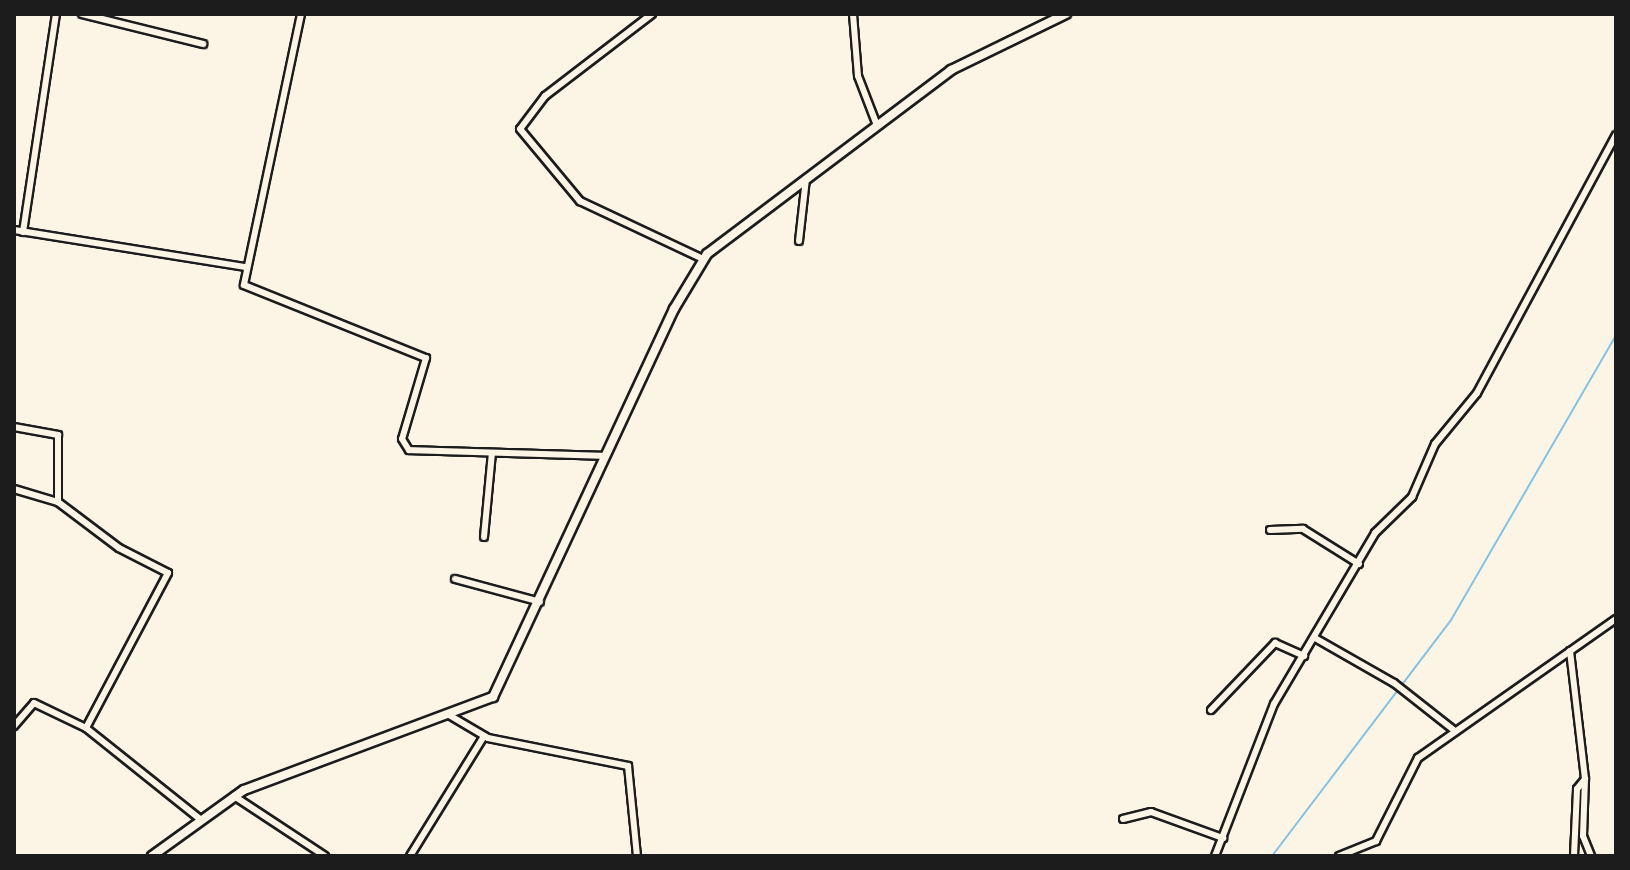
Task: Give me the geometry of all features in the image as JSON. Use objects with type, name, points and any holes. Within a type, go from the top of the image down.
[{"type":"street","points":[[23,232],[56,14]]},
{"type":"street","points":[[82,14],[203,44]]},
{"type":"street","points":[[301,14],[244,285],[252,292],[426,358],[405,448],[606,456]]},
{"type":"street","points":[[652,14],[545,96],[520,122],[526,135],[580,201],[703,259]]},
{"type":"street","points":[[853,14],[858,76],[876,123]]},
{"type":"street","points":[[152,856],[233,796],[481,705],[501,687],[606,456],[703,259],[806,175],[984,50],[1066,14]]},
{"type":"street","points":[[1215,856],[1274,704],[1359,564],[1477,393],[1616,135]]},
{"type":"street","points":[[799,241],[806,175]]},
{"type":"street","points":[[14,230],[246,267]]},
{"type":"street","points":[[14,427],[58,435],[58,502]]},
{"type":"street","points":[[484,537],[492,453]]},
{"type":"street","points":[[14,489],[58,502],[169,578],[86,728]]},
{"type":"street","points":[[1270,530],[1303,529],[1359,564]]},
{"type":"street","points":[[455,579],[540,602]]},
{"type":"street","points":[[1339,856],[1376,841],[1409,766],[1616,619]]},
{"type":"street","points":[[1315,638],[1394,683],[1455,731]]},
{"type":"street","points":[[1211,710],[1275,643],[1304,656]]},
{"type":"street","points":[[1570,651],[1585,779],[1583,836],[1591,856]]},
{"type":"street","points":[[14,726],[34,703],[86,728],[200,819]]},
{"type":"street","points":[[449,715],[484,736],[628,766],[637,856]]},
{"type":"street","points":[[410,856],[484,736]]},
{"type":"street","points":[[1574,856],[1577,789],[1585,779]]},
{"type":"street","points":[[233,796],[325,856]]},
{"type":"street","points":[[1123,819],[1151,812],[1223,838]]},
{"type":"waterway","points":[[1272,856],[1451,620],[1616,335]]}]
